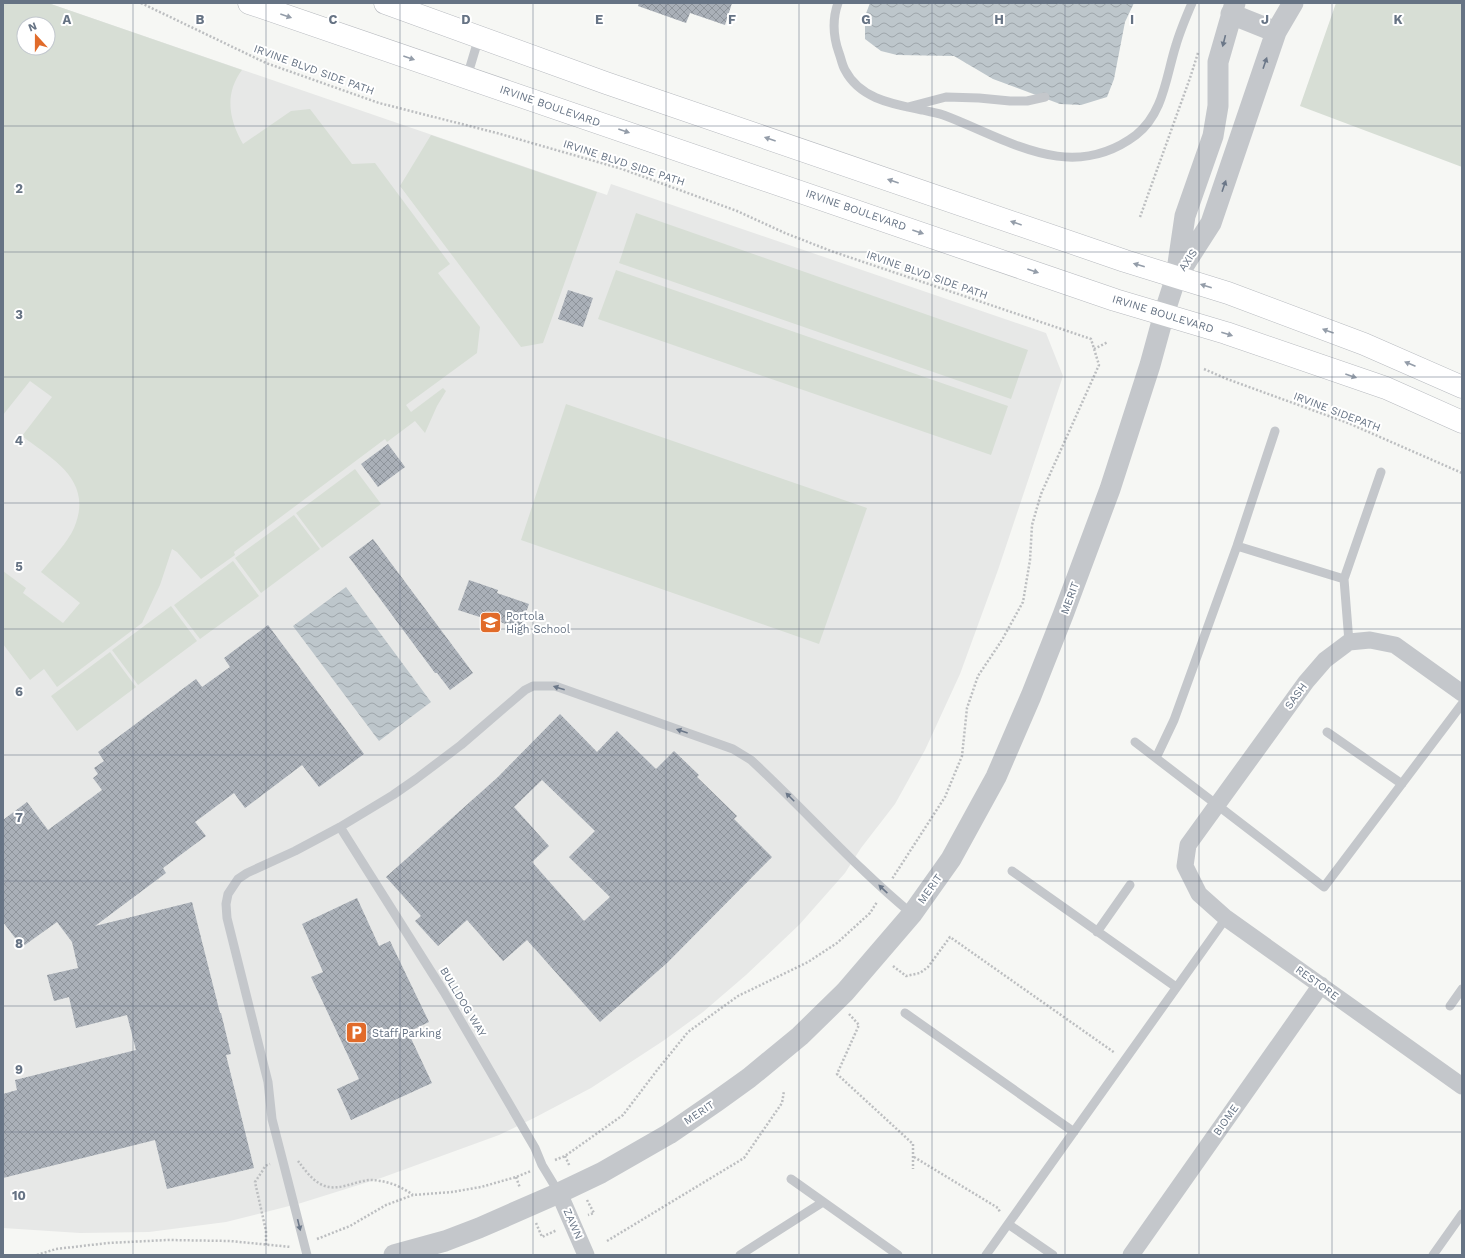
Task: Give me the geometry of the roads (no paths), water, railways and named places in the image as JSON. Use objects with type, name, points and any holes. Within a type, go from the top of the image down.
[{"type":"main road","name":"IRVINE BOULEVARD","points":[[249,3],[1115,300],[1226,333],[1386,388],[1462,422]]},
{"type":"main road","points":[[385,3],[606,83],[1125,261],[1228,293],[1364,344],[1462,387]]},
{"type":"street","name":"AXIS","points":[[1176,277],[1211,223],[1276,32],[1293,3]]},
{"type":"street","name":"AXIS","points":[[1176,277],[1185,216],[1213,136],[1218,106],[1218,62],[1233,9]]},
{"type":"street","points":[[1233,9],[1276,32]]},
{"type":"street","name":"MERIT","points":[[394,1255],[445,1241],[479,1228],[559,1193],[601,1173],[669,1134],[750,1078],[800,1036],[836,1001],[912,914],[951,859],[996,777],[1031,696],[1110,489],[1150,365],[1176,277]]},
{"type":"street","points":[[1350,642],[1370,640],[1395,645],[1462,694]]},
{"type":"street","name":"SASH","points":[[1185,866],[1188,845],[1306,682],[1325,660],[1350,642]]},
{"type":"street","name":"RESTORE","points":[[1185,866],[1198,894],[1226,918],[1462,1086]]},
{"type":"street","name":"BIOME","points":[[1131,1255],[1321,985]]},
{"type":"street","name":"ZAWN","points":[[559,1193],[586,1255]]},
{"type":"lane","points":[[838,3],[833,15],[834,41],[845,70],[860,89],[884,102],[944,115],[1014,146],[1055,157],[1086,157],[1114,148],[1137,134],[1154,114],[1166,84],[1175,46],[1192,3]]},
{"type":"lane","points":[[467,77],[479,37]]},
{"type":"lane","points":[[907,107],[946,97],[1027,101],[1045,96]]},
{"type":"lane","points":[[1156,758],[1174,720],[1237,546],[1275,431]]},
{"type":"lane","points":[[1350,642],[1344,579],[1381,472]]},
{"type":"lane","points":[[1237,546],[1344,579]]},
{"type":"lane","points":[[307,1255],[272,1119],[268,1082],[227,918],[226,904],[228,894],[238,879],[247,873],[295,851],[340,827],[416,779],[461,744],[525,690],[533,686],[555,686],[733,749],[751,760],[885,891],[912,914]]},
{"type":"lane","points":[[1135,742],[1324,887],[1462,704]]},
{"type":"lane","points":[[1327,732],[1402,784]]},
{"type":"lane","name":"BULLDOG WAY","points":[[340,827],[444,992],[535,1148],[542,1165],[559,1193]]},
{"type":"lane","points":[[1012,872],[1176,987]]},
{"type":"lane","points":[[1097,932],[1130,885]]},
{"type":"lane","points":[[986,1255],[1226,918]]},
{"type":"lane","points":[[1450,1006],[1462,989]]},
{"type":"lane","points":[[905,1013],[1074,1132]]},
{"type":"lane","points":[[791,1179],[898,1255]]},
{"type":"lane","points":[[740,1255],[823,1202]]},
{"type":"lane","points":[[1433,1255],[1462,1214]]},
{"type":"lane","points":[[1008,1224],[1052,1255]]},
{"type":"water","points":[[870,3],[1134,3],[1125,22],[1114,79],[1107,97],[1081,105],[1060,104],[993,79],[954,56],[897,55],[881,51],[865,39],[865,16]]},
{"type":"water","points":[[346,587],[431,702],[379,741],[293,626]]},
{"type":"place","name":"Portola High School","points":[[491,622]]},
{"type":"place","name":"Staff Parking","points":[[357,1033]]}]
